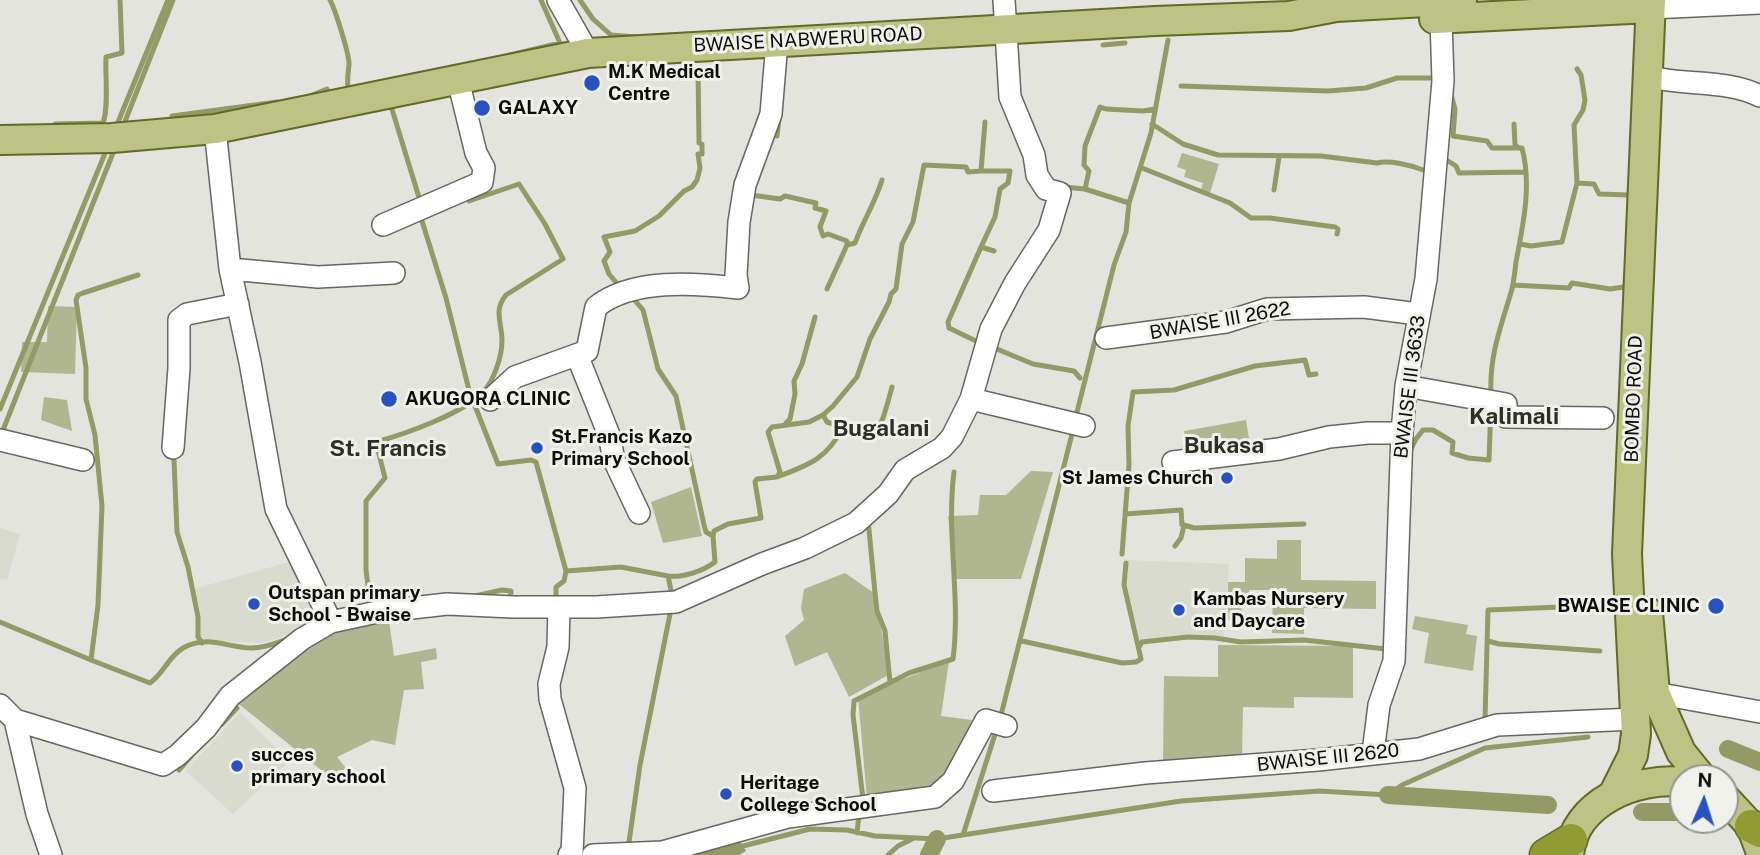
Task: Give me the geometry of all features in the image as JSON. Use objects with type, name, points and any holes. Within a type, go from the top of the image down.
[{"type":"main road","name":"BWAISE NABWERU ROAD","points":[[0,140],[112,138],[215,129],[588,53],[1289,16],[1336,7],[1462,0]]},
{"type":"main road","name":"BWAISE NABWERU ROAD","points":[[1289,16],[1337,23],[1441,19],[1658,4]]},
{"type":"main road","name":"BOMBO ROAD","points":[[1658,4],[1661,79],[1655,173],[1643,560],[1655,693],[1681,752],[1691,764]]},
{"type":"main road","name":"BOMBO ROAD","points":[[1614,793],[1633,754],[1635,719],[1628,554],[1658,4]]},
{"type":"main road","points":[[1562,850],[1589,815],[1614,793],[1640,784],[1669,783]]},
{"type":"main road","points":[[1739,815],[1757,836]]},
{"type":"street","points":[[558,0],[588,53]]},
{"type":"street","points":[[7,712],[163,765],[178,755],[206,728],[230,696],[302,639],[331,622],[377,612],[447,604],[596,607],[669,601],[805,548],[856,523],[888,494],[905,470],[942,448],[952,437],[971,399],[991,329],[1015,283],[1049,230],[1060,193],[1046,190],[1037,175],[1034,155],[1010,97],[1004,0]]},
{"type":"street","points":[[1658,4],[1760,3]]},
{"type":"street","name":"BWAISE III 3633","points":[[1373,753],[1379,705],[1394,661],[1402,433],[1406,386],[1426,279],[1443,81],[1441,19]]},
{"type":"street","points":[[639,513],[614,460],[609,435],[582,353],[596,307],[623,292],[667,285],[701,284],[738,288],[736,275],[741,209],[745,185],[771,114],[777,42]]},
{"type":"street","points":[[1661,79],[1688,84],[1721,85],[1760,96]]},
{"type":"street","points":[[383,225],[482,182],[484,167],[477,153],[458,80]]},
{"type":"street","points":[[215,129],[230,269],[276,509],[331,622]]},
{"type":"street","points":[[230,269],[318,277],[394,273]]},
{"type":"street","points":[[173,448],[179,368],[179,320],[187,314],[238,304]]},
{"type":"street","name":"BWAISE III 2622","points":[[1106,338],[1226,322],[1267,309],[1364,307],[1418,314]]},
{"type":"street","points":[[490,400],[515,377],[582,353]]},
{"type":"street","points":[[1406,386],[1506,404],[1506,417],[1604,418]]},
{"type":"street","points":[[971,399],[1075,423]]},
{"type":"street","points":[[1173,462],[1279,449],[1368,433],[1402,433]]},
{"type":"street","points":[[0,440],[83,460]]},
{"type":"street","points":[[559,607],[558,647],[549,684],[550,699],[575,788],[572,853],[569,855]]},
{"type":"street","points":[[1655,693],[1760,712]]},
{"type":"street","points":[[7,712],[51,855]]},
{"type":"street","name":"BWAISE III 2620","points":[[993,791],[1145,773],[1318,760],[1419,749],[1497,725],[1635,719]]},
{"type":"street","points":[[593,855],[662,852],[788,817],[935,797],[953,781],[997,723]]},
{"type":"shaded area","points":[[1182,153],[1219,164],[1210,193],[1201,190],[1203,183],[1184,177],[1186,170],[1177,167]]},
{"type":"shaded area","points":[[48,306],[77,307],[75,374],[21,372],[22,342],[47,342]]},
{"type":"shaded area","points":[[44,397],[67,400],[72,431],[41,420]]},
{"type":"shaded area","points":[[1246,420],[1250,445],[1183,453],[1182,446],[1187,445],[1184,431]]},
{"type":"shaded area","points":[[1031,471],[1053,472],[1021,579],[955,579],[948,516],[978,515],[980,495],[1006,495]]},
{"type":"shaded area","points":[[691,487],[702,536],[663,543],[651,502]]},
{"type":"shaded area","points":[[0,528],[20,534],[7,580],[0,578]]},
{"type":"shaded area","points":[[1277,540],[1301,540],[1301,580],[1376,581],[1376,609],[1304,608],[1304,634],[1272,633],[1273,590],[1249,590],[1249,596],[1242,596],[1241,620],[1228,620],[1228,582],[1245,582],[1245,558],[1277,559]]},
{"type":"shaded area","name":"Kambas Nursery and Daycare","points":[[1127,560],[1229,564],[1224,637],[1185,636],[1140,641],[1126,584]]},
{"type":"shaded area","name":"Outspan primary School - Bwaise","points":[[289,562],[320,620],[301,632],[261,643],[205,640],[200,636],[194,589]]},
{"type":"shaded area","points":[[845,573],[874,593],[890,674],[849,697],[827,652],[795,666],[785,636],[804,620],[801,608],[804,589]]},
{"type":"shaded area","points":[[1415,616],[1468,625],[1466,634],[1477,636],[1473,671],[1424,663],[1429,633],[1412,629]]},
{"type":"shaded area","points":[[389,621],[394,656],[436,648],[437,659],[421,662],[424,689],[404,690],[395,745],[372,740],[337,757],[346,768],[331,778],[235,701],[304,641],[352,624]]},
{"type":"shaded area","points":[[1218,645],[1353,646],[1353,698],[1294,697],[1294,708],[1243,707],[1242,761],[1163,760],[1164,676],[1218,677]]},
{"type":"shaded area","points":[[949,661],[941,716],[972,720],[952,780],[933,793],[867,799],[858,697]]},
{"type":"shaded area","name":"succes primary school","points":[[240,712],[289,761],[233,814],[186,771]]},
{"type":"shaded area","points":[[740,841],[746,851],[739,855],[685,855]]},
{"type":"waterway","points":[[55,124],[103,123],[106,57],[122,53],[120,0]]},
{"type":"waterway","points":[[116,127],[168,0]]},
{"type":"waterway","points":[[122,129],[173,0]]},
{"type":"waterway","points":[[330,0],[347,52],[348,87]]},
{"type":"waterway","points":[[510,55],[560,43],[541,0]]},
{"type":"waterway","points":[[580,0],[593,19],[611,35],[637,37]]},
{"type":"waterway","points":[[1075,420],[1114,265],[1126,232],[1129,203],[1151,133],[1168,40]]},
{"type":"waterway","points":[[1103,45],[1125,43]]},
{"type":"waterway","points":[[620,287],[609,274],[604,261],[610,252],[604,237],[635,231],[659,216],[697,180],[700,168],[698,154],[702,154],[702,144],[699,143],[698,68]]},
{"type":"waterway","points":[[1520,244],[1531,246],[1562,242],[1577,183],[1574,125],[1583,110],[1585,100],[1581,75],[1577,69]]},
{"type":"waterway","points":[[1181,86],[1328,91],[1366,88],[1397,78],[1436,78]]},
{"type":"waterway","points":[[310,96],[327,89]]},
{"type":"waterway","points":[[1451,95],[1455,109],[1453,136],[1487,141],[1492,148],[1522,148],[1525,162],[1524,219],[1512,289],[1494,354],[1491,395]]},
{"type":"waterway","points":[[172,116],[277,102]]},
{"type":"waterway","points":[[391,106],[421,204]]},
{"type":"waterway","points":[[1085,189],[1089,171],[1084,165],[1085,146],[1100,107],[1143,111],[1155,109]]},
{"type":"waterway","points":[[777,136],[779,119]]},
{"type":"waterway","points":[[981,247],[995,217],[1000,189],[1008,183],[1010,171],[981,171],[985,122]]},
{"type":"waterway","points":[[1152,124],[1183,144],[1218,155],[1321,156],[1394,163],[1423,170]]},
{"type":"waterway","points":[[1514,124],[1515,145],[1519,148]]},
{"type":"waterway","points":[[0,409],[108,146]]},
{"type":"waterway","points":[[1,435],[115,148]]},
{"type":"waterway","points":[[1274,190],[1279,157]]},
{"type":"waterway","points":[[1448,161],[1456,166],[1459,173],[1526,172]]},
{"type":"waterway","points":[[713,536],[714,531],[728,524],[761,518],[755,482],[757,479],[777,477],[780,472],[768,432],[772,427],[809,422],[823,415],[857,377],[870,339],[891,294],[896,289],[902,244],[913,222],[924,165],[966,167],[968,172],[981,171]]},
{"type":"waterway","points":[[1142,168],[1230,203],[1251,218],[1335,227],[1338,229],[1337,234]]},
{"type":"waterway","points":[[827,289],[847,245],[855,243],[882,180]]},
{"type":"waterway","points":[[1577,183],[1594,184],[1599,194],[1629,195]]},
{"type":"waterway","points":[[371,609],[366,570],[366,501],[385,478],[376,442],[449,415],[484,391],[501,354],[499,312],[502,301],[506,295],[563,259],[545,224],[519,184],[469,201]]},
{"type":"waterway","points":[[1064,187],[1085,189],[1129,203]]},
{"type":"waterway","points":[[750,191],[751,195],[780,199],[785,196],[816,203],[815,208],[826,211],[820,227],[823,236],[828,234],[847,241],[847,245]]},
{"type":"waterway","points":[[422,221],[446,298],[472,402],[498,464],[531,460],[536,462],[566,571]]},
{"type":"waterway","points":[[978,342],[949,328],[948,322],[981,247],[994,251]]},
{"type":"waterway","points":[[0,622],[91,660],[98,605],[102,506],[95,435],[86,399],[86,368],[76,300],[78,295],[138,275]]},
{"type":"waterway","points":[[1513,285],[1569,288],[1572,283],[1610,289],[1624,287]]},
{"type":"waterway","points":[[632,297],[643,310],[658,369],[676,396],[704,525],[706,532],[713,536],[715,562],[693,573],[668,576]]},
{"type":"waterway","points":[[786,423],[790,419],[795,394],[794,381],[802,364],[815,317]]},
{"type":"waterway","points":[[992,347],[1033,364],[1074,371],[1080,378]]},
{"type":"waterway","points":[[1122,554],[1129,465],[1128,426],[1133,392],[1174,390],[1255,366],[1305,360],[1309,375],[1316,374]]},
{"type":"waterway","points":[[823,415],[827,422],[857,431],[874,431],[883,418],[892,387]]},
{"type":"waterway","points":[[1409,453],[1423,430],[1433,430],[1453,442],[1452,453],[1489,460],[1491,405]]},
{"type":"waterway","points":[[777,477],[799,469],[824,454],[843,427]]},
{"type":"waterway","points":[[1000,719],[1073,430]]},
{"type":"waterway","points":[[174,460],[177,532],[188,567],[198,617],[198,637],[202,643]]},
{"type":"waterway","points":[[863,799],[853,715],[854,701],[909,673],[953,659],[954,472]]},
{"type":"waterway","points":[[1125,514],[1181,510],[1184,525],[1181,538],[1175,546]]},
{"type":"waterway","points":[[868,519],[877,611],[885,631],[890,682]]},
{"type":"waterway","points":[[1184,525],[1194,528],[1304,524]]},
{"type":"waterway","points":[[1022,641],[1122,663],[1141,659],[1124,585],[1126,563]]},
{"type":"waterway","points":[[556,601],[556,587],[564,581],[566,571],[621,567],[668,576],[672,595]]},
{"type":"waterway","points":[[475,596],[502,590],[511,591],[510,600]]},
{"type":"waterway","points":[[1485,719],[1488,610],[1609,605]]},
{"type":"waterway","points":[[629,842],[640,765],[671,609]]},
{"type":"waterway","points":[[1139,647],[1142,642],[1188,637],[1241,642],[1304,640],[1386,649],[1386,644]]},
{"type":"waterway","points":[[91,660],[150,683],[178,652],[192,644],[209,642],[257,648],[288,639]]},
{"type":"waterway","points":[[1488,641],[1600,651]]},
{"type":"waterway","points":[[222,724],[237,708]]},
{"type":"waterway","points":[[963,835],[997,728]]},
{"type":"waterway","points":[[739,847],[810,829],[937,839],[1181,801],[1319,791],[1388,795],[1402,785],[1485,748],[1588,737]]},
{"type":"waterway","points":[[1728,749],[1760,762]]},
{"type":"waterway","points":[[179,770],[191,756]]},
{"type":"waterway","points":[[1388,795],[1548,805]]},
{"type":"waterway","points":[[1642,812],[1669,812]]},
{"type":"waterway","points":[[857,833],[859,815]]},
{"type":"waterway","points":[[888,855],[912,839]]},
{"type":"waterway","points":[[929,855],[937,839]]},
{"type":"place","name":"M.K Medical Centre","points":[[592,83]]},
{"type":"place","name":"GALAXY","points":[[482,108]]},
{"type":"place","name":"AKUGORA CLINIC","points":[[389,399]]},
{"type":"place","name":"St.Francis Kazo Primary School","points":[[537,448]]},
{"type":"place","name":"St James Church","points":[[1227,478]]},
{"type":"place","name":"Outspan primary School - Bwaise","points":[[254,604]]},
{"type":"place","name":"BWAISE CLINIC","points":[[1716,606]]},
{"type":"place","name":"Kambas Nursery and Daycare","points":[[1179,610]]},
{"type":"place","name":"succes primary school","points":[[237,766]]},
{"type":"place","name":"Heritage College School","points":[[726,794]]},
{"type":"district","name":"Kalimali","points":[[1514,417]]},
{"type":"district","name":"Bugalani","points":[[881,429]]},
{"type":"district","name":"Bukasa","points":[[1224,446]]},
{"type":"district","name":"St. Francis","points":[[388,449]]}]
